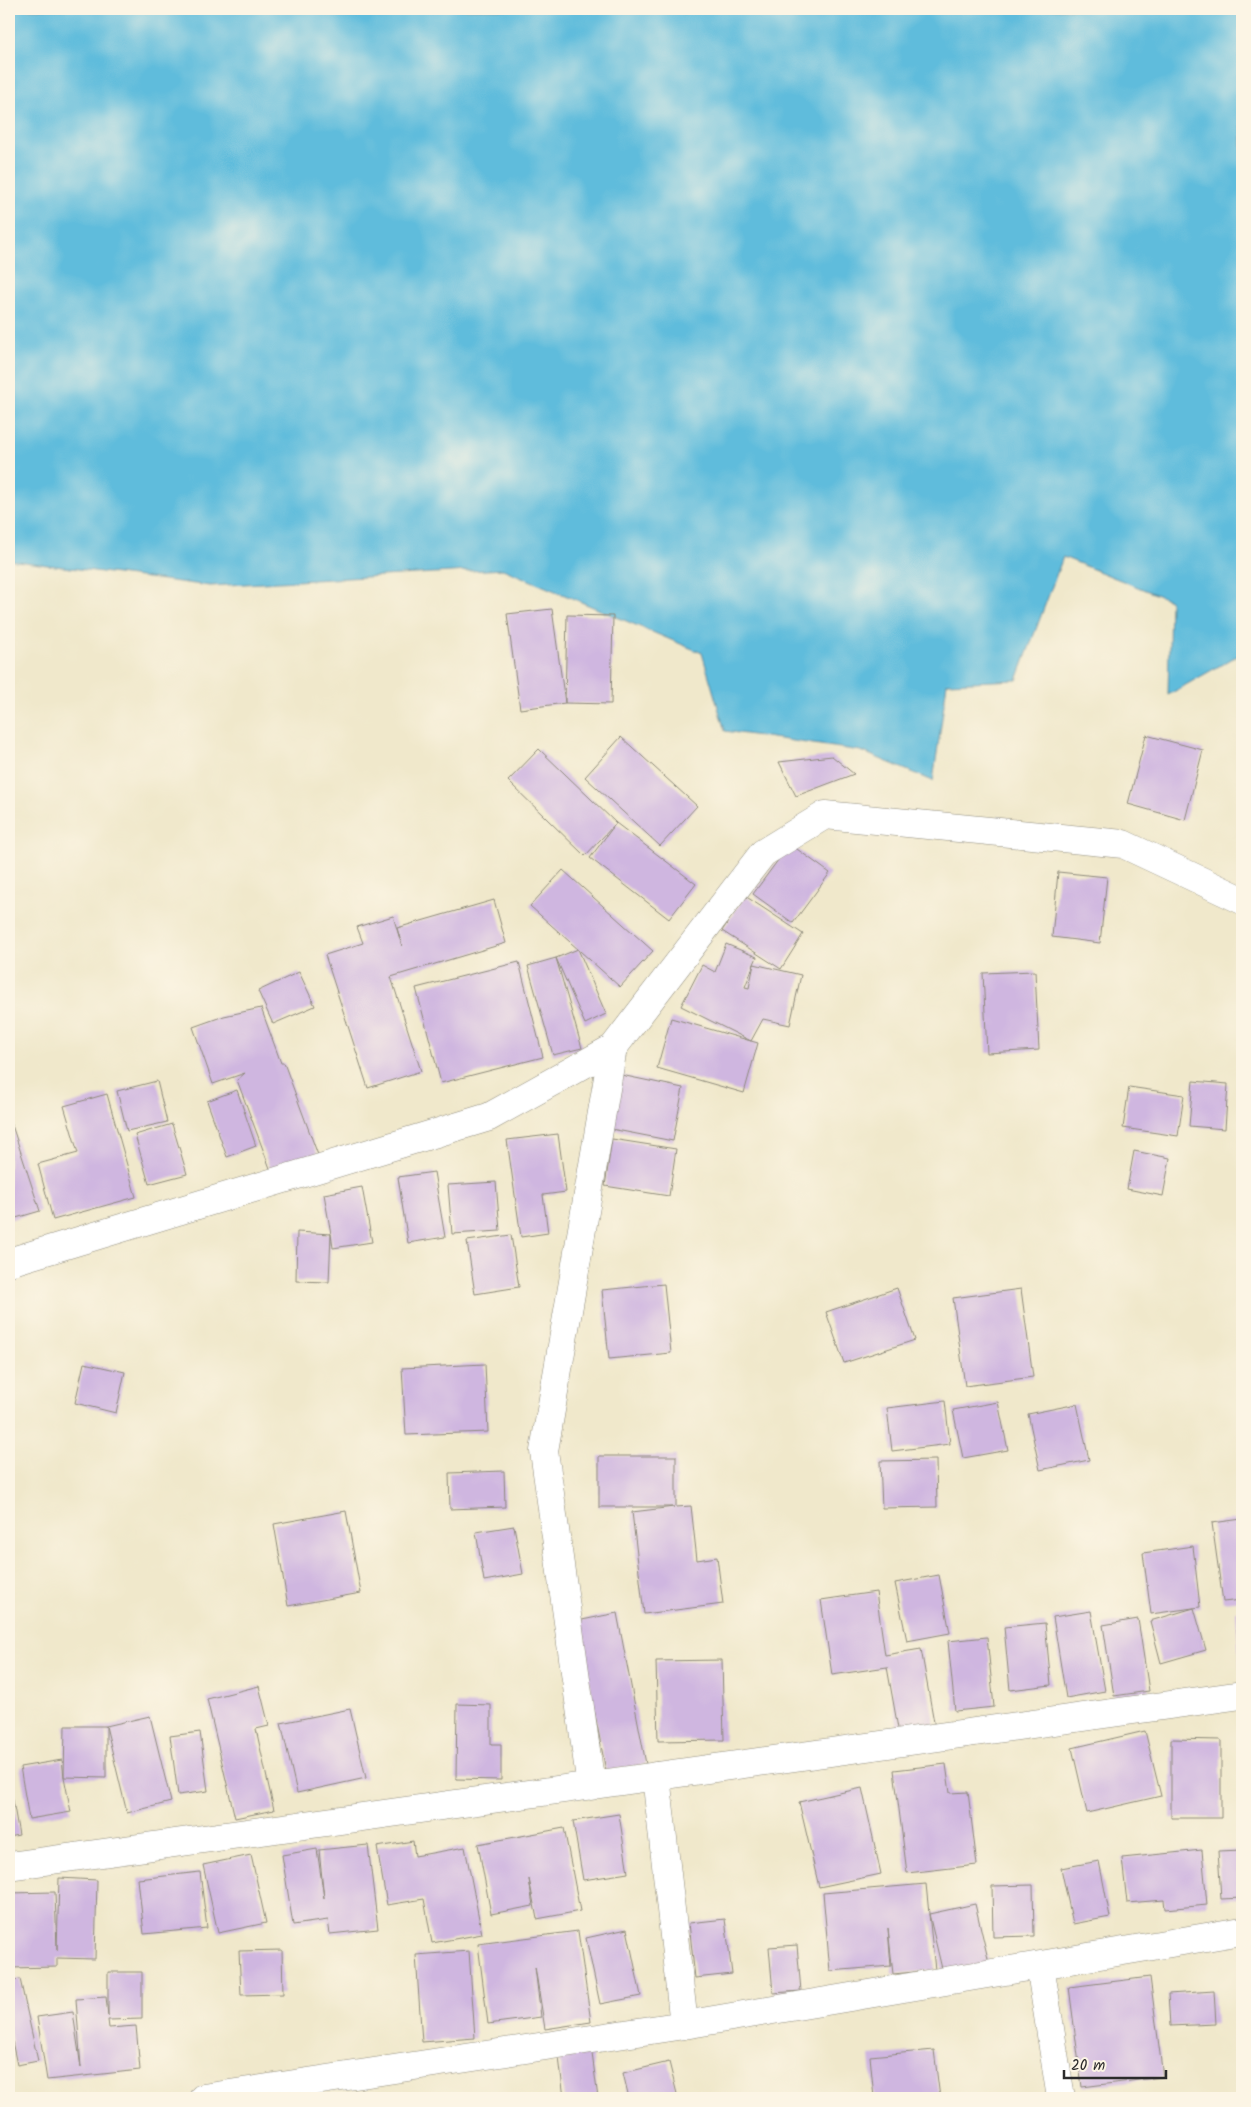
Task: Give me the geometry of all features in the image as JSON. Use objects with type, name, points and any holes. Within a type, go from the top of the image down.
[{"type":"street","points":[[9,1262],[489,1117],[613,1048],[763,853],[825,815],[1123,844],[1242,900]]},
{"type":"street","points":[[591,1786],[544,1450],[613,1048]]},
{"type":"street","points":[[9,1866],[1242,1695]]},
{"type":"street","points":[[656,1776],[684,2025]]},
{"type":"street","points":[[203,2098],[684,2025],[1242,1931]]},
{"type":"street","points":[[1040,1965],[1061,2098]]},
{"type":"water","points":[[9,9],[1242,9],[1242,653],[1168,695],[1170,600],[1063,557],[1017,680],[947,683],[933,781],[861,751],[725,731],[702,653],[503,569],[210,586],[9,560]]},
{"type":"building","points":[[552,609],[565,703],[520,709],[507,614]]},
{"type":"building","points":[[567,615],[613,616],[611,704],[565,703]]},
{"type":"building","points":[[1146,735],[1203,750],[1185,820],[1128,804]]},
{"type":"building","points":[[621,737],[697,806],[660,846],[585,777]]},
{"type":"building","points":[[539,749],[616,823],[585,856],[508,781]]},
{"type":"building","points":[[832,756],[854,774],[796,796],[779,762]]},
{"type":"building","points":[[616,823],[696,884],[669,919],[590,858]]},
{"type":"building","points":[[790,844],[830,873],[793,923],[753,894]]},
{"type":"building","points":[[563,870],[653,951],[620,987],[530,906]]},
{"type":"building","points":[[1058,872],[1107,877],[1100,943],[1052,937]]},
{"type":"building","points":[[745,896],[803,934],[781,969],[722,931]]},
{"type":"building","points":[[494,900],[506,943],[391,977],[421,1071],[368,1088],[325,955],[363,943],[357,927],[393,916],[402,946],[397,928]]},
{"type":"building","points":[[726,944],[757,957],[754,964],[801,975],[790,1025],[763,1019],[751,1041],[681,1006],[702,965],[715,972]],"holes":[[[754,964],[749,988],[745,987]]]},
{"type":"building","points":[[578,949],[606,1014],[585,1024],[556,958]]},
{"type":"building","points":[[556,958],[582,1048],[553,1055],[528,966]]},
{"type":"building","points":[[519,962],[543,1057],[441,1083],[416,988]]},
{"type":"building","points":[[1035,971],[1039,1050],[987,1053],[983,973]]},
{"type":"building","points":[[299,972],[315,1006],[273,1024],[258,991]]},
{"type":"building","points":[[261,1008],[281,1063],[284,1063],[318,1155],[271,1171],[237,1080],[245,1073],[213,1084],[193,1027],[224,1016]]},
{"type":"building","points":[[671,1018],[758,1043],[744,1093],[657,1068]]},
{"type":"building","points":[[621,1075],[683,1088],[673,1141],[611,1129]]},
{"type":"building","points":[[157,1081],[167,1122],[127,1131],[117,1091]]},
{"type":"building","points":[[1193,1081],[1228,1084],[1225,1129],[1189,1126]]},
{"type":"building","points":[[1129,1087],[1184,1095],[1178,1136],[1123,1128]]},
{"type":"building","points":[[237,1090],[256,1146],[227,1157],[207,1101]]},
{"type":"building","points":[[107,1094],[136,1197],[53,1220],[38,1164],[78,1153],[64,1106]]},
{"type":"building","points":[[9,1116],[40,1211],[9,1220]]},
{"type":"building","points":[[172,1124],[187,1174],[149,1184],[135,1135]]},
{"type":"building","points":[[558,1134],[566,1192],[543,1195],[548,1233],[521,1237],[507,1140]]},
{"type":"building","points":[[612,1139],[676,1149],[669,1196],[605,1186]]},
{"type":"building","points":[[1134,1151],[1170,1158],[1163,1196],[1127,1189]]},
{"type":"building","points":[[434,1172],[445,1237],[408,1243],[398,1177]]},
{"type":"building","points":[[496,1182],[500,1231],[452,1234],[448,1185]]},
{"type":"building","points":[[362,1187],[372,1242],[333,1248],[324,1194]]},
{"type":"building","points":[[297,1232],[331,1234],[329,1282],[296,1281]]},
{"type":"building","points":[[511,1235],[519,1287],[475,1294],[467,1241]]},
{"type":"building","points":[[664,1284],[671,1353],[609,1359],[602,1290]]},
{"type":"building","points":[[897,1288],[915,1340],[844,1363],[826,1312]]},
{"type":"building","points":[[1021,1289],[1033,1377],[965,1386],[953,1298]]},
{"type":"building","points":[[84,1363],[125,1372],[116,1413],[75,1403]]},
{"type":"building","points":[[485,1364],[488,1432],[406,1435],[402,1368]]},
{"type":"building","points":[[945,1401],[950,1444],[892,1451],[887,1408]]},
{"type":"building","points":[[998,1402],[1008,1450],[963,1458],[953,1410]]},
{"type":"building","points":[[1077,1404],[1089,1460],[1040,1470],[1028,1414]]},
{"type":"building","points":[[599,1456],[676,1456],[676,1507],[691,1506],[697,1560],[717,1557],[723,1604],[644,1614],[632,1512],[674,1507],[599,1507]]},
{"type":"building","points":[[936,1460],[937,1507],[882,1508],[880,1461]]},
{"type":"building","points":[[504,1471],[505,1507],[450,1509],[449,1473]]},
{"type":"building","points":[[346,1511],[361,1593],[288,1606],[274,1524]]},
{"type":"building","points":[[1242,1519],[1242,1600],[1223,1602],[1212,1523]]},
{"type":"building","points":[[514,1526],[523,1574],[484,1581],[476,1532]]},
{"type":"building","points":[[1193,1546],[1200,1607],[1151,1614],[1143,1553]]},
{"type":"building","points":[[939,1575],[950,1633],[907,1641],[895,1583]]},
{"type":"building","points":[[876,1592],[885,1655],[921,1649],[935,1728],[899,1734],[887,1667],[832,1675],[821,1600]]},
{"type":"building","points":[[1194,1608],[1206,1650],[1161,1663],[1150,1621]]},
{"type":"building","points":[[1091,1611],[1105,1691],[1066,1698],[1053,1617]]},
{"type":"building","points":[[1236,1611],[1242,1611],[1242,1674],[1240,1674]]},
{"type":"building","points":[[617,1613],[646,1764],[606,1771],[577,1621]]},
{"type":"building","points":[[1138,1619],[1149,1691],[1114,1696],[1103,1625]]},
{"type":"building","points":[[1045,1623],[1051,1685],[1010,1690],[1004,1627]]},
{"type":"building","points":[[987,1637],[994,1707],[955,1711],[948,1641]]},
{"type":"building","points":[[722,1660],[724,1740],[658,1741],[656,1661]]},
{"type":"building","points":[[259,1686],[269,1726],[256,1729],[274,1810],[235,1818],[207,1699]]},
{"type":"building","points":[[457,1704],[491,1705],[491,1744],[501,1744],[501,1780],[456,1779]]},
{"type":"building","points":[[350,1709],[366,1778],[297,1793],[281,1723]]},
{"type":"building","points":[[150,1716],[171,1802],[127,1813],[106,1726]]},
{"type":"building","points":[[65,1726],[106,1726],[106,1778],[64,1777]]},
{"type":"building","points":[[1145,1731],[1161,1796],[1087,1813],[1072,1748]]},
{"type":"building","points":[[200,1732],[208,1791],[178,1795],[170,1736]]},
{"type":"building","points":[[1171,1739],[1221,1740],[1221,1818],[1171,1818]]},
{"type":"building","points":[[62,1760],[71,1812],[29,1819],[20,1767]]},
{"type":"building","points":[[946,1764],[950,1793],[968,1792],[977,1865],[907,1873],[894,1770]]},
{"type":"building","points":[[9,1778],[19,1835],[9,1837]]},
{"type":"building","points":[[862,1788],[881,1874],[819,1887],[799,1802]]},
{"type":"building","points":[[619,1814],[628,1873],[583,1880],[573,1821]]},
{"type":"building","points":[[564,1828],[580,1911],[537,1919],[529,1879],[533,1906],[491,1914],[478,1844]]},
{"type":"building","points":[[413,1841],[415,1856],[465,1847],[482,1934],[432,1943],[424,1899],[387,1905],[377,1847]]},
{"type":"building","points":[[368,1845],[378,1929],[330,1934],[328,1920],[293,1925],[282,1855],[317,1849],[324,1898],[319,1850]]},
{"type":"building","points":[[1202,1850],[1207,1905],[1165,1909],[1164,1900],[1127,1903],[1122,1858]]},
{"type":"building","points":[[1242,1850],[1242,1898],[1221,1899],[1218,1851]]},
{"type":"building","points":[[251,1855],[266,1923],[218,1933],[203,1865]]},
{"type":"building","points":[[1099,1861],[1110,1917],[1073,1924],[1061,1868]]},
{"type":"building","points":[[200,1872],[207,1928],[144,1934],[138,1879]]},
{"type":"building","points":[[59,1878],[97,1880],[95,1959],[57,1958],[57,1967],[9,1968],[9,1893],[55,1892],[57,1950]]},
{"type":"building","points":[[926,1884],[935,1970],[893,1974],[888,1928],[891,1966],[830,1971],[823,1893]]},
{"type":"building","points":[[1033,1885],[1034,1936],[993,1937],[992,1886]]},
{"type":"building","points":[[975,1904],[989,1963],[943,1973],[929,1914]]},
{"type":"building","points":[[725,1919],[732,1974],[695,1978],[689,1923]]},
{"type":"building","points":[[627,1929],[641,1996],[600,2004],[586,1938]]},
{"type":"building","points":[[578,1931],[591,2022],[545,2029],[535,1967],[541,2017],[488,2024],[478,1944]]},
{"type":"building","points":[[797,1945],[801,1991],[773,1993],[769,1947]]},
{"type":"building","points":[[282,1950],[283,1994],[241,1995],[239,1951]]},
{"type":"building","points":[[469,1951],[475,2038],[422,2042],[416,1955]]},
{"type":"building","points":[[108,1972],[142,1972],[142,2019],[108,2020],[109,2028],[136,2026],[140,2070],[47,2080],[37,2017],[73,2012],[81,2068],[76,1999],[106,1997],[108,2016]]},
{"type":"building","points":[[1150,1977],[1163,2077],[1082,2087],[1069,1987]]},
{"type":"building","points":[[20,1979],[38,2061],[17,2065],[9,2027],[9,1981]]},
{"type":"building","points":[[1214,1991],[1216,2024],[1170,2026],[1168,1994]]},
{"type":"building","points":[[591,2046],[598,2098],[564,2098],[558,2049]]},
{"type":"building","points":[[934,2050],[940,2098],[874,2098],[870,2056]]},
{"type":"building","points":[[669,2062],[678,2098],[629,2098],[623,2073]]}]
